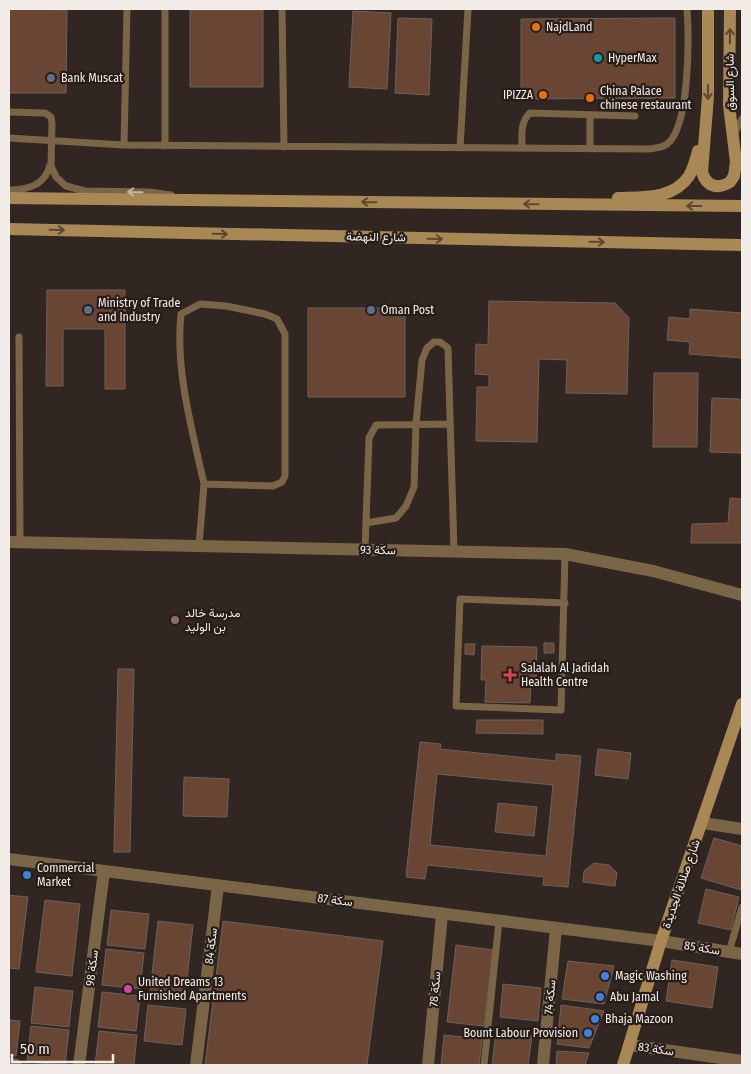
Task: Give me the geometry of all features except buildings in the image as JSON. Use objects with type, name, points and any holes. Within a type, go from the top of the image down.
[{"type":"main road","name":"شارع السوق","points":[[704,137],[708,96],[708,9]]},
{"type":"main road","name":"شارع السوق","points":[[730,9],[729,105],[736,155]]},
{"type":"main road","points":[[704,137],[702,172],[704,179],[710,185],[718,187],[730,182],[736,168],[736,155]]},
{"type":"main road","points":[[588,205],[605,199],[656,196],[673,190],[681,185],[689,176],[704,137]]},
{"type":"main road","points":[[736,155],[742,172]]},
{"type":"main road","points":[[9,198],[742,206]]},
{"type":"main road","name":"شارع النهضة","points":[[9,229],[742,246]]},
{"type":"main road","name":"شارع صلالة الجديدة","points":[[623,1065],[662,941],[742,704]]},
{"type":"street","name":"سكة 93","points":[[14,542],[565,554],[653,571],[742,595]]},
{"type":"street","points":[[703,823],[742,829]]},
{"type":"street","name":"سكة 87","points":[[9,859],[662,941]]},
{"type":"street","name":"سكة 98","points":[[80,1065],[104,871]]},
{"type":"street","name":"سكة 84","points":[[196,1065],[218,886]]},
{"type":"street","name":"سكة 78","points":[[428,1065],[442,914]]},
{"type":"street","name":"سكة 74","points":[[543,1065],[556,928]]},
{"type":"street","name":"سكة 85","points":[[662,941],[742,954]]},
{"type":"street","name":"سكة 83","points":[[629,1045],[711,1061],[742,1061]]},
{"type":"street","points":[[9,1064],[16,1065]]},
{"type":"lane","points":[[124,146],[126,9]]},
{"type":"lane","points":[[165,146],[166,9]]},
{"type":"lane","points":[[282,9],[284,146]]},
{"type":"lane","points":[[460,148],[468,9]]},
{"type":"lane","points":[[9,138],[124,146],[661,148],[668,144],[678,131],[687,84],[689,30],[687,9]]},
{"type":"lane","points":[[9,112],[45,113],[51,117],[52,171],[60,182],[85,191],[158,193],[177,196],[182,200]]},
{"type":"lane","points":[[522,148],[523,125],[525,118],[530,113],[635,116]]},
{"type":"lane","points":[[590,115],[590,149]]},
{"type":"lane","points":[[733,137],[742,119]]},
{"type":"lane","points":[[9,190],[24,189],[39,183],[48,171],[51,160]]},
{"type":"lane","points":[[198,546],[204,484],[185,385],[179,338],[181,314],[200,304],[226,306],[265,314],[277,319],[285,334],[285,476],[282,482],[273,486],[204,484]]},
{"type":"lane","points":[[14,542],[19,337]]},
{"type":"lane","points":[[366,523],[396,518],[406,506],[414,487],[416,424],[422,360],[427,348],[434,342],[440,342],[448,348],[454,551]]},
{"type":"lane","points":[[365,550],[369,438],[376,425],[450,424]]},
{"type":"lane","points":[[565,554],[565,603],[561,710],[456,706],[460,599],[565,603]]},
{"type":"lane","points":[[729,952],[742,907]]},
{"type":"lane","points":[[484,1065],[499,921]]},
{"type":"place","name":"NajdLand","points":[[536,27]]},
{"type":"place","name":"HyperMax","points":[[598,58]]},
{"type":"place","name":"Bank Muscat","points":[[51,78]]},
{"type":"place","name":"IPIZZA","points":[[543,95]]},
{"type":"place","name":"China Palace chinese restaurant","points":[[590,98]]},
{"type":"place","name":"Ministry of Trade and Industry","points":[[88,310]]},
{"type":"place","name":"Oman Post","points":[[371,310]]},
{"type":"place","name":"مدرسة خالد بن الوليد","points":[[175,620]]},
{"type":"place","name":"Salalah Al Jadidah Health Centre","points":[[510,675]]},
{"type":"place","name":"Commercial Market","points":[[27,875]]},
{"type":"place","name":"Magic Washing","points":[[605,976]]},
{"type":"place","name":"United Dreams 13 Furnished Apartments","points":[[128,989]]},
{"type":"place","name":"Abu Jamal","points":[[600,997]]},
{"type":"place","name":"Bhaja Mazoon","points":[[595,1019]]},
{"type":"place","name":"Bount Labour Provision","points":[[588,1033]]}]
